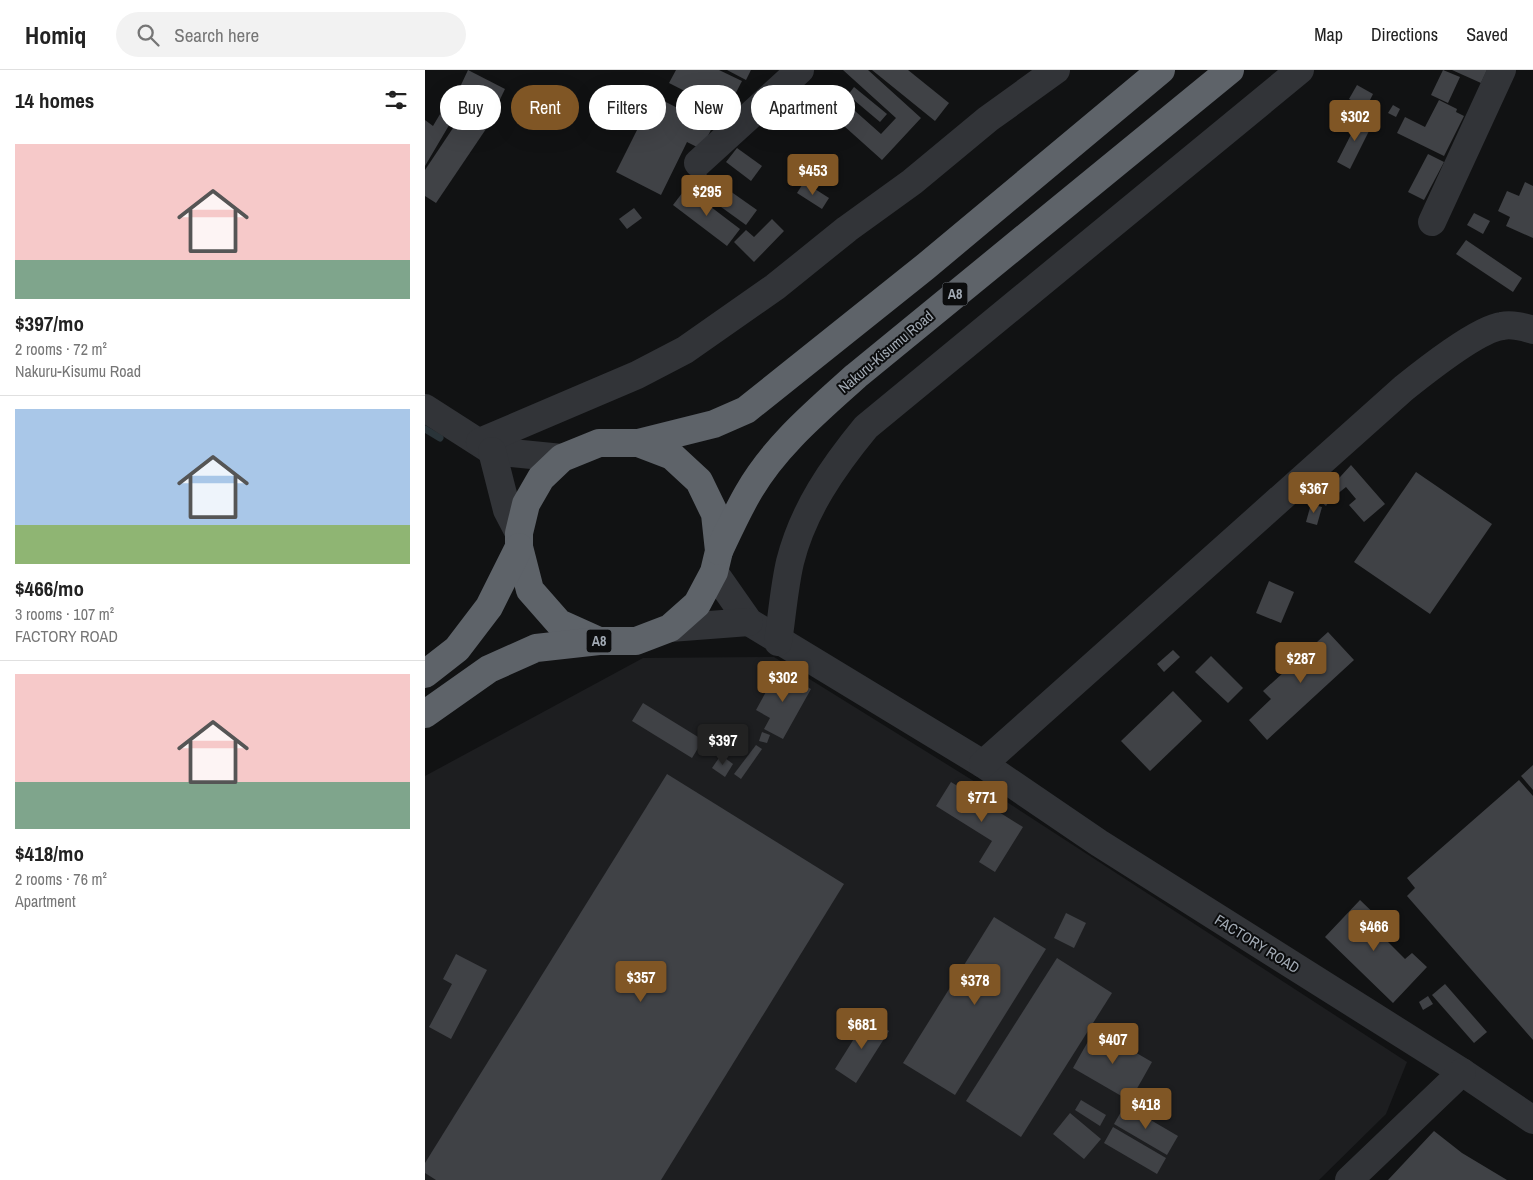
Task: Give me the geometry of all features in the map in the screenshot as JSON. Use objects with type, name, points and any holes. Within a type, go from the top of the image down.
[{"type":"highway","name":"A8","points":[[425,674],[457,649],[489,607],[519,540],[526,504],[541,478],[562,458],[599,443],[638,442],[714,424],[746,410],[925,267],[1161,70]]},
{"type":"highway","name":"Nakuru-Kisumu Road","points":[[716,562],[748,492],[778,451],[810,417],[870,364],[1230,70]]},
{"type":"highway","name":"A8","points":[[425,714],[489,669],[536,648],[599,640],[636,641],[670,628],[697,604],[716,562],[715,514],[699,481],[672,456],[638,442]]},
{"type":"highway","name":"A8","points":[[519,540],[530,590],[559,623],[599,640]]},
{"type":"street","points":[[697,163],[800,70]]},
{"type":"street","points":[[486,446],[637,375],[685,350],[775,287],[912,182],[988,119],[1056,70]]},
{"type":"street","points":[[778,642],[790,562],[802,526],[818,493],[838,460],[866,426],[1299,70]]},
{"type":"street","points":[[1432,222],[1502,70]]},
{"type":"street","points":[[983,764],[1411,382],[1439,360],[1495,328],[1502,326],[1533,330]]},
{"type":"street","points":[[425,408],[486,446],[562,458]]},
{"type":"street","points":[[486,446],[519,540]]},
{"type":"street","points":[[670,628],[749,622],[716,562]]},
{"type":"street","name":"FACTORY ROAD","points":[[749,622],[778,642],[983,764],[1223,922],[1462,1072],[1533,1120]]},
{"type":"street","points":[[1349,1180],[1462,1072]]},
{"type":"shaded area","points":[[774,657],[993,793],[1407,1062],[1386,1114],[1319,1180],[425,1180],[425,776],[643,658]]},
{"type":"building","points":[[468,70],[497,85],[461,85]]},
{"type":"building","points":[[676,70],[719,70],[742,81],[740,85],[676,85],[676,87],[669,83]]},
{"type":"building","points":[[727,70],[751,70],[746,80]]},
{"type":"building","points":[[843,70],[868,70],[921,118],[882,160],[849,130],[855,130],[855,111],[881,134],[896,118]]},
{"type":"building","points":[[872,70],[908,70],[949,103],[935,121]]},
{"type":"building","points":[[1443,70],[1460,77],[1448,103],[1431,95]]},
{"type":"building","points":[[1452,70],[1487,70],[1481,83]]},
{"type":"building","points":[[1357,85],[1373,94],[1366,108],[1349,99]]},
{"type":"building","points":[[501,87],[505,89],[501,97]]},
{"type":"building","points":[[855,88],[887,114],[880,122],[855,101]]},
{"type":"building","points":[[1439,100],[1457,109],[1456,112],[1464,116],[1444,156],[1397,133],[1405,117],[1425,127]]},
{"type":"building","points":[[666,102],[676,107],[676,130],[711,130],[701,149],[687,142],[661,195],[616,172],[637,130],[666,130]]},
{"type":"building","points":[[1393,105],[1400,109],[1396,117],[1388,113]]},
{"type":"building","points":[[440,114],[440,130],[446,130],[425,166],[425,120],[433,126]]},
{"type":"building","points":[[1361,115],[1374,121],[1350,169],[1337,162]]},
{"type":"building","points":[[452,130],[485,130],[436,203],[425,196],[425,170]]},
{"type":"building","points":[[737,148],[762,166],[751,181],[726,162]]},
{"type":"building","points":[[1428,154],[1444,162],[1424,200],[1408,192]]},
{"type":"building","points":[[703,172],[757,210],[746,225],[692,186]]},
{"type":"building","points":[[804,182],[829,198],[822,209],[797,193]]},
{"type":"building","points":[[1525,182],[1533,186],[1533,238],[1506,226],[1510,217],[1498,211],[1507,191],[1519,196]]},
{"type":"building","points":[[686,188],[740,229],[727,246],[673,205]]},
{"type":"building","points":[[634,208],[642,218],[627,229],[619,219]]},
{"type":"building","points":[[1474,213],[1490,221],[1483,234],[1467,225]]},
{"type":"building","points":[[772,219],[784,231],[754,262],[734,242],[746,230],[754,237]]},
{"type":"building","points":[[1466,240],[1522,278],[1513,292],[1456,254]]},
{"type":"building","points":[[1351,465],[1385,504],[1364,522],[1349,505],[1356,499],[1346,487],[1336,495],[1330,488]]},
{"type":"building","points":[[1416,472],[1492,524],[1430,614],[1354,562]]},
{"type":"building","points":[[1324,493],[1331,498],[1326,506],[1319,500]]},
{"type":"building","points":[[1311,504],[1322,507],[1317,525],[1306,522]]},
{"type":"building","points":[[1269,581],[1294,592],[1281,623],[1256,613]]},
{"type":"building","points":[[1328,632],[1354,660],[1267,740],[1249,720],[1271,699],[1263,691]]},
{"type":"building","points":[[1173,650],[1180,657],[1164,672],[1157,664]]},
{"type":"building","points":[[1211,656],[1243,688],[1228,703],[1195,672]]},
{"type":"building","points":[[778,670],[811,689],[783,739],[764,729],[770,718],[756,710]]},
{"type":"building","points":[[1173,691],[1202,721],[1150,771],[1121,741]]},
{"type":"building","points":[[643,703],[703,740],[692,758],[632,721]]},
{"type":"building","points":[[762,732],[770,735],[767,743],[759,741]]},
{"type":"building","points":[[756,745],[762,749],[741,779],[734,774]]},
{"type":"building","points":[[721,755],[733,764],[725,777],[712,768]]},
{"type":"building","points":[[1533,765],[1533,790],[1521,776]]},
{"type":"building","points":[[667,774],[844,884],[661,1180],[436,1180],[425,1173],[425,1163]]},
{"type":"building","points":[[1519,780],[1533,796],[1533,1040],[1407,896],[1415,888],[1407,878]]},
{"type":"building","points":[[951,782],[1023,827],[995,872],[979,862],[992,841],[936,806]]},
{"type":"building","points":[[1360,900],[1387,926],[1380,934],[1405,959],[1412,953],[1427,967],[1393,1003],[1325,937]]},
{"type":"building","points":[[1066,913],[1086,923],[1074,948],[1054,938]]},
{"type":"building","points":[[994,917],[1046,949],[955,1095],[903,1063]]},
{"type":"building","points":[[456,954],[487,970],[451,1039],[429,1027],[452,984],[443,979]]},
{"type":"building","points":[[1057,958],[1112,993],[1021,1137],[966,1101]]},
{"type":"building","points":[[1445,984],[1487,1032],[1474,1043],[1432,995]]},
{"type":"building","points":[[1428,996],[1433,1004],[1423,1010],[1419,1002]]},
{"type":"building","points":[[867,1018],[889,1031],[856,1083],[835,1069]]},
{"type":"building","points":[[1095,1029],[1152,1062],[1130,1101],[1073,1068]]},
{"type":"building","points":[[1081,1100],[1106,1115],[1100,1126],[1075,1110]]},
{"type":"building","points":[[1125,1105],[1178,1136],[1167,1155],[1114,1124]]},
{"type":"building","points":[[1070,1113],[1101,1139],[1084,1159],[1053,1134]]},
{"type":"building","points":[[1113,1127],[1166,1158],[1157,1174],[1104,1143]]},
{"type":"building","points":[[1434,1131],[1462,1153],[1507,1180],[1388,1180]]},
{"type":"waterway","points":[[425,429],[440,438]]}]
